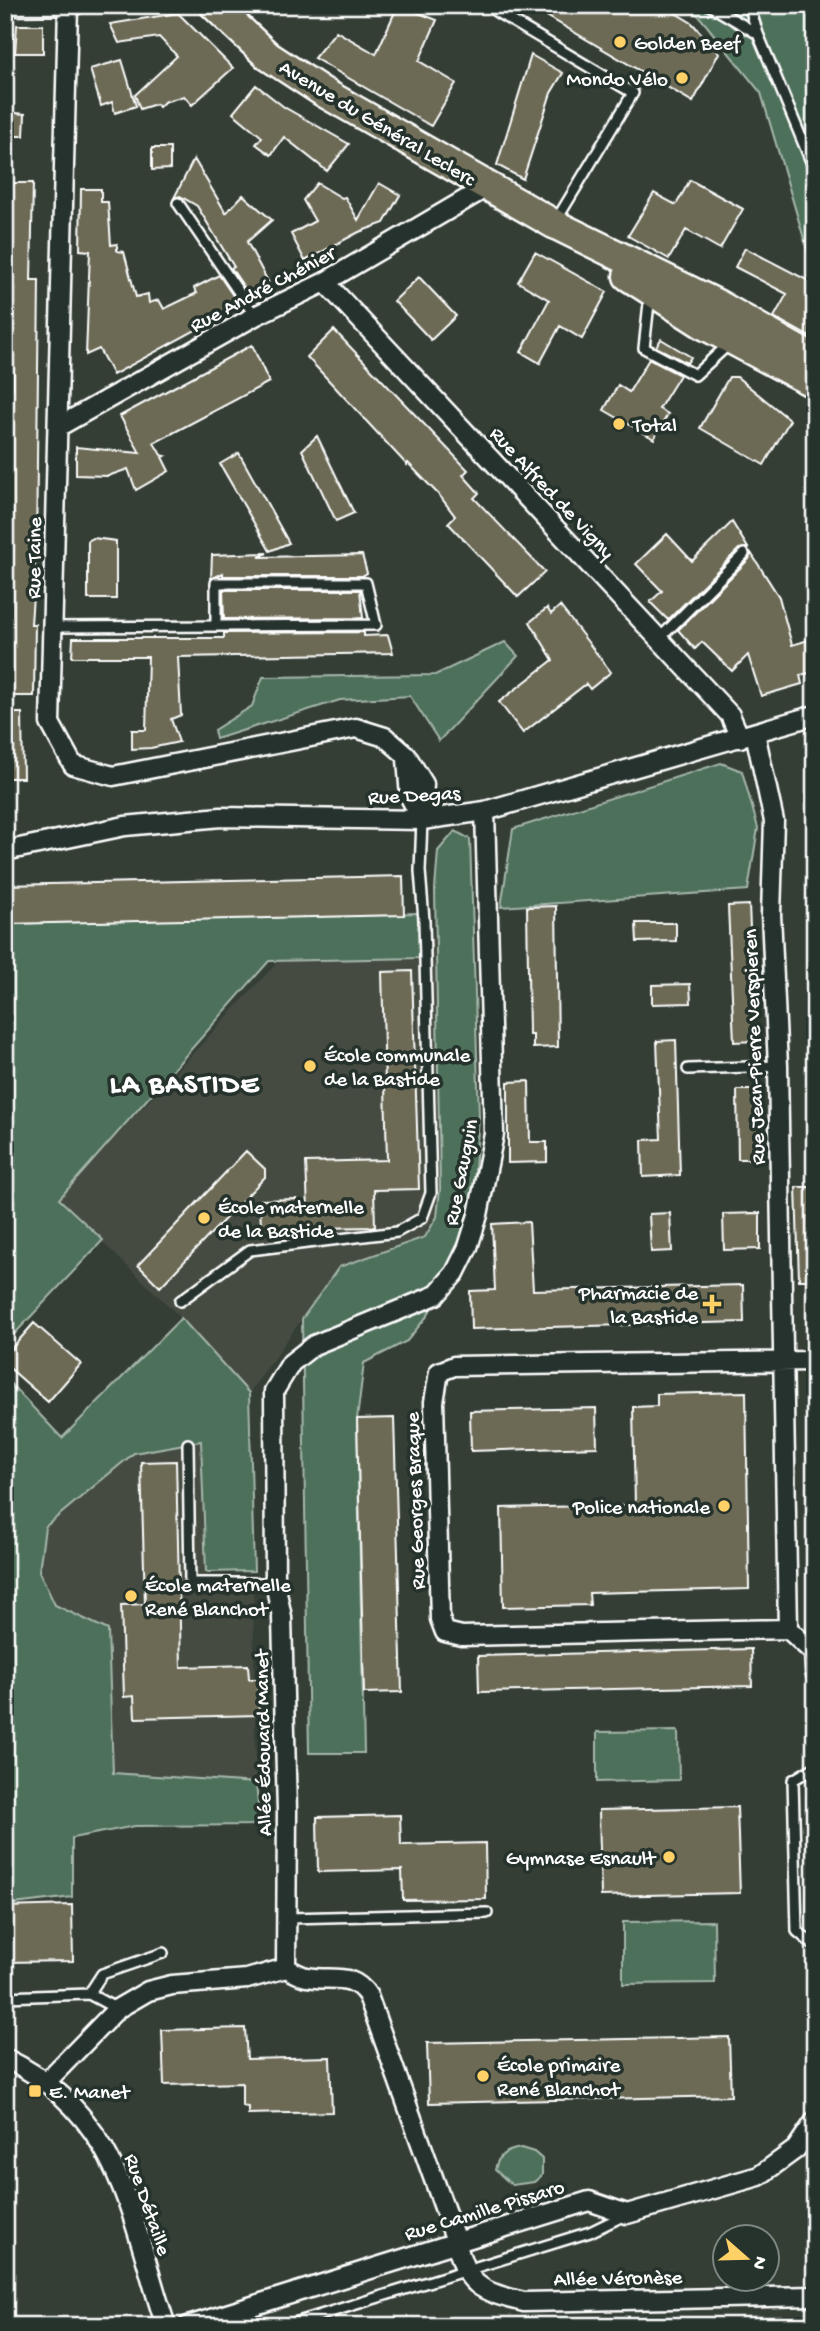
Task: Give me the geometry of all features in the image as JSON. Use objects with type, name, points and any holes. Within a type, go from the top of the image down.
[{"type":"main road","name":"Avenue du Général Leclerc","points":[[214,5],[268,56],[323,92],[554,224],[681,285],[815,360]]},
{"type":"main road","name":"Avenue du Général Leclerc","points":[[554,224],[651,290],[733,340],[815,384]]},
{"type":"street","points":[[5,6],[75,5]]},
{"type":"street","name":"Rue Taine","points":[[68,6],[55,627],[50,723],[73,765],[113,776],[356,728],[385,737],[406,755],[424,784],[422,820]]},
{"type":"street","name":"Rue André Chénier","points":[[58,427],[255,316],[325,282],[487,187]]},
{"type":"street","name":"Rue Alfred de Vigny","points":[[325,282],[748,736]]},
{"type":"street","name":"Rue Degas","points":[[5,851],[125,826],[221,817],[422,820],[485,811],[815,716]]},
{"type":"street","name":"Rue Jean-Pierre Verspieren","points":[[748,736],[774,821],[771,914],[778,1066],[785,1362]]},
{"type":"street","name":"Rue Gauguin","points":[[274,1391],[291,1363],[314,1345],[436,1295],[454,1273],[468,1247],[478,1215],[494,1134],[485,811]]},
{"type":"street","points":[[815,1361],[785,1362],[788,1629],[815,1653],[815,1672]]},
{"type":"street","name":"Rue Georges Braque","points":[[785,1362],[454,1366],[439,1372],[434,1402],[440,1619],[445,1632],[462,1636],[788,1629]]},
{"type":"street","name":"Allée Édouard Manet","points":[[274,1391],[275,1583],[282,1617],[288,1918],[286,1968]]},
{"type":"street","points":[[45,2083],[117,2009],[148,1991],[247,1979],[286,1968],[307,1977],[347,1978],[362,1986],[368,1996],[456,2241],[463,2271]]},
{"type":"street","name":"Rue Détaille","points":[[5,2058],[25,2067],[72,2104],[110,2156],[131,2210],[166,2326]]},
{"type":"street","points":[[626,2214],[759,2176],[796,2149],[815,2121]]},
{"type":"street","name":"Rue Camille Pissaro","points":[[188,2326],[589,2201],[626,2214]]},
{"type":"street","name":"Allée Véronèse","points":[[463,2271],[481,2288],[524,2302],[815,2295]]},
{"type":"lane","points":[[498,5],[495,11],[633,93],[554,224]]},
{"type":"lane","points":[[709,5],[758,34]]},
{"type":"lane","points":[[749,5],[758,34],[815,172]]},
{"type":"lane","points":[[178,203],[255,316]]},
{"type":"lane","points":[[651,290],[645,348],[695,375],[733,340]]},
{"type":"lane","points":[[659,639],[744,554]]},
{"type":"lane","points":[[55,627],[296,626],[376,625],[366,583],[216,583],[216,626]]},
{"type":"lane","points":[[180,1301],[250,1250],[397,1232],[422,1218],[431,1193],[424,920],[420,871],[422,820]]},
{"type":"lane","points":[[688,1069],[778,1066]]},
{"type":"lane","points":[[188,1444],[190,1583],[275,1583]]},
{"type":"lane","points":[[815,1767],[793,1780],[797,1931],[815,1946]]},
{"type":"lane","points":[[288,1918],[488,1913]]},
{"type":"lane","points":[[89,1994],[102,1974],[163,1952]]},
{"type":"lane","points":[[5,1997],[89,1994],[117,2009]]},
{"type":"lane","points":[[285,2326],[590,2232],[626,2214]]},
{"type":"shaded area","name":"École communale de la Bastide","points":[[436,938],[440,1189],[437,1217],[425,1237],[339,1267],[249,1393],[181,1318],[58,1199],[296,942]]},
{"type":"shaded area","name":"École maternelle René Blanchot","points":[[201,1400],[207,1576],[253,1576],[256,1786],[36,1789],[24,1523]]},
{"type":"green space","points":[[680,5],[815,5],[815,336],[810,337],[810,259],[761,93],[699,16]]},
{"type":"green space","points":[[505,642],[518,656],[439,741],[410,696],[340,700],[216,739],[214,730],[252,706],[263,677],[435,675]]},
{"type":"green space","points":[[721,763],[742,771],[758,828],[748,890],[501,907],[513,829]]},
{"type":"green space","points":[[455,831],[470,839],[479,1117],[473,1196],[451,1266],[428,1315],[407,1341],[364,1363],[357,1419],[364,1753],[309,1753],[302,1319],[339,1267],[425,1237],[437,1217],[440,1189],[435,889],[438,851]]},
{"type":"green space","points":[[418,913],[420,958],[269,961],[59,1199],[103,1240],[5,1344],[5,924]]},
{"type":"green space","points":[[181,1318],[249,1393],[254,1571],[206,1572],[201,1441],[134,1453],[45,1527],[39,1571],[55,1605],[108,1630],[113,1773],[256,1783],[260,1825],[135,1826],[72,1838],[72,1897],[5,1905],[5,1378],[62,1438]]},
{"type":"green space","points":[[678,1731],[679,1780],[597,1782],[597,1732]]},
{"type":"green space","points":[[714,1921],[715,1983],[623,1984],[623,1922]]},
{"type":"green space","points":[[521,2148],[534,2152],[542,2159],[542,2175],[534,2182],[512,2185],[495,2170],[498,2160],[504,2154]]},
{"type":"building","points":[[398,5],[437,20],[419,61],[456,83],[431,126],[314,58],[336,31],[376,54]]},
{"type":"building","points":[[528,5],[662,5],[692,23],[719,53],[693,102]]},
{"type":"building","points":[[178,13],[233,68],[192,105],[184,96],[164,102],[159,107],[156,104],[140,109],[135,95],[177,56],[159,37],[119,43],[110,24]]},
{"type":"building","points":[[17,25],[43,25],[43,53],[15,53]]},
{"type":"building","points":[[531,55],[563,73],[551,93],[523,179],[497,165]]},
{"type":"building","points":[[122,60],[136,106],[115,113],[112,102],[101,106],[90,69]]},
{"type":"building","points":[[256,85],[284,107],[349,144],[327,171],[284,137],[271,155],[256,144],[262,137],[233,113]]},
{"type":"building","points":[[5,112],[25,114],[24,136],[5,136]]},
{"type":"building","points":[[152,148],[170,148],[170,169],[152,170]]},
{"type":"building","points":[[194,159],[226,213],[243,195],[272,220],[247,242],[272,289],[252,299],[231,268],[234,267],[197,206],[180,196],[174,198]]},
{"type":"building","points":[[690,180],[743,209],[720,249],[686,230],[669,259],[628,236],[654,193],[676,205]]},
{"type":"building","points":[[5,183],[33,183],[31,280],[39,280],[36,553],[31,624],[35,624],[34,696],[5,696],[5,624],[11,624],[12,560],[5,560],[6,388],[13,388],[13,353],[5,352],[5,291],[12,292],[12,252],[5,249]]},
{"type":"building","points":[[317,183],[342,198],[345,197],[358,220],[379,183],[400,195],[384,223],[359,232],[305,261],[291,234],[315,221],[303,200]]},
{"type":"building","points":[[81,189],[101,189],[101,202],[108,202],[111,245],[117,244],[117,251],[124,252],[136,297],[148,294],[149,303],[159,300],[164,309],[197,293],[194,288],[219,275],[240,306],[113,375],[99,349],[86,355],[90,251],[80,250]]},
{"type":"building","points":[[745,248],[809,281],[810,337],[774,317],[787,294],[735,267]]},
{"type":"building","points":[[535,252],[607,292],[582,339],[560,326],[540,363],[521,352],[549,300],[518,282]]},
{"type":"building","points":[[419,277],[456,316],[431,340],[394,301]]},
{"type":"building","points":[[334,330],[468,470],[463,475],[479,493],[474,498],[545,572],[518,597],[448,523],[455,516],[439,495],[408,463],[407,465],[307,357]]},
{"type":"building","points":[[661,339],[691,357],[687,363],[656,347]]},
{"type":"building","points":[[252,345],[269,382],[154,443],[161,455],[165,456],[162,457],[169,471],[136,490],[128,469],[108,476],[76,475],[76,447],[140,453],[120,416]]},
{"type":"building","points":[[649,359],[680,375],[659,409],[668,414],[654,439],[604,410],[618,385],[629,392]]},
{"type":"building","points":[[729,377],[737,377],[790,420],[764,465],[700,428]]},
{"type":"building","points":[[317,436],[354,513],[336,521],[302,450]]},
{"type":"building","points":[[239,453],[289,543],[270,551],[220,464]]},
{"type":"building","points":[[732,522],[748,548],[739,549],[668,620],[650,602],[662,591],[636,564],[667,534],[692,561]]},
{"type":"building","points":[[93,538],[116,541],[116,599],[88,599],[88,541]]},
{"type":"building","points":[[267,553],[259,557],[362,555],[367,573],[362,576],[223,576],[223,573],[211,579],[212,555]]},
{"type":"building","points":[[751,553],[779,597],[792,645],[815,638],[815,672],[800,675],[802,684],[761,696],[748,655],[732,671],[702,642],[695,649],[678,630],[749,559]]},
{"type":"building","points":[[223,590],[360,590],[363,618],[224,619]]},
{"type":"building","points":[[560,606],[611,672],[590,689],[586,684],[523,733],[499,702],[553,660],[530,622],[547,608],[551,614]]},
{"type":"building","points":[[364,632],[364,636],[388,635],[393,653],[178,657],[181,715],[171,719],[179,742],[151,748],[132,749],[132,730],[146,730],[148,657],[72,657],[73,638],[224,638],[224,633]]},
{"type":"building","points":[[5,713],[22,713],[23,778],[5,778]]},
{"type":"building","points":[[403,876],[404,915],[5,924],[5,885]]},
{"type":"building","points":[[749,905],[755,1041],[734,1042],[728,906]]},
{"type":"building","points":[[556,906],[558,1047],[533,1048],[533,1035],[529,1035],[527,907]]},
{"type":"building","points":[[636,923],[676,923],[676,941],[637,942]]},
{"type":"building","points":[[412,971],[419,1189],[374,1190],[375,1227],[261,1229],[260,1200],[296,1199],[308,1210],[306,1162],[387,1160],[382,972]]},
{"type":"building","points":[[690,984],[691,1003],[652,1004],[652,985]]},
{"type":"building","points":[[676,1040],[680,1175],[643,1177],[642,1140],[661,1139],[657,1041]]},
{"type":"building","points":[[529,1081],[530,1142],[547,1142],[547,1162],[508,1163],[508,1082]]},
{"type":"building","points":[[737,1090],[757,1090],[758,1159],[738,1159]]},
{"type":"building","name":"École maternelle de la Bastide","points":[[246,1151],[265,1169],[265,1177],[160,1287],[138,1265]]},
{"type":"building","points":[[796,1187],[815,1187],[815,1280],[799,1280]]},
{"type":"building","points":[[670,1213],[672,1251],[651,1252],[649,1214]]},
{"type":"building","points":[[760,1213],[760,1249],[724,1250],[723,1214]]},
{"type":"building","points":[[529,1222],[533,1290],[743,1285],[744,1322],[471,1329],[470,1291],[495,1290],[492,1224]]},
{"type":"building","points":[[34,1323],[81,1364],[48,1402],[5,1364],[5,1356]]},
{"type":"building","points":[[746,1392],[749,1589],[589,1593],[590,1605],[503,1607],[501,1508],[635,1505],[633,1407],[657,1406],[657,1394]]},
{"type":"building","points":[[596,1408],[597,1447],[471,1451],[470,1411]]},
{"type":"building","points":[[394,1418],[402,1692],[364,1693],[357,1419]]},
{"type":"building","points":[[176,1461],[181,1667],[248,1665],[249,1679],[258,1679],[259,1715],[135,1718],[134,1696],[124,1697],[121,1605],[145,1604],[141,1462]]},
{"type":"building","points":[[751,1649],[752,1686],[479,1692],[478,1656]]},
{"type":"building","name":"Gymnase Esnault","points":[[737,1807],[740,1893],[601,1896],[599,1810]]},
{"type":"building","points":[[400,1815],[401,1845],[485,1843],[486,1899],[403,1900],[402,1870],[318,1872],[317,1817]]},
{"type":"building","points":[[72,1905],[73,1961],[5,1962],[5,1907]]},
{"type":"building","points":[[245,2028],[247,2059],[330,2057],[332,2112],[248,2114],[248,2107],[242,2106],[242,2083],[164,2085],[162,2030]]},
{"type":"building","points":[[729,2037],[731,2096],[429,2103],[427,2043]]},
{"type":"place","name":"Golden Beef","points":[[620,42]]},
{"type":"place","name":"Mondo Vélo","points":[[682,78]]},
{"type":"place","name":"Total","points":[[619,424]]},
{"type":"place","name":"École communale de la Bastide","points":[[310,1066]]},
{"type":"place","name":"École maternelle de la Bastide","points":[[204,1218]]},
{"type":"place","name":"Pharmacie de la Bastide","points":[[712,1304]]},
{"type":"place","name":"Police nationale","points":[[724,1506]]},
{"type":"place","name":"École maternelle René Blanchot","points":[[131,1596]]},
{"type":"place","name":"Gymnase Esnault","points":[[669,1857]]},
{"type":"place","name":"École primaire René Blanchot","points":[[483,2076]]},
{"type":"place","name":"E. Manet","points":[[35,2091]]},
{"type":"district","name":"LA BASTIDE","points":[[185,1082]]}]
